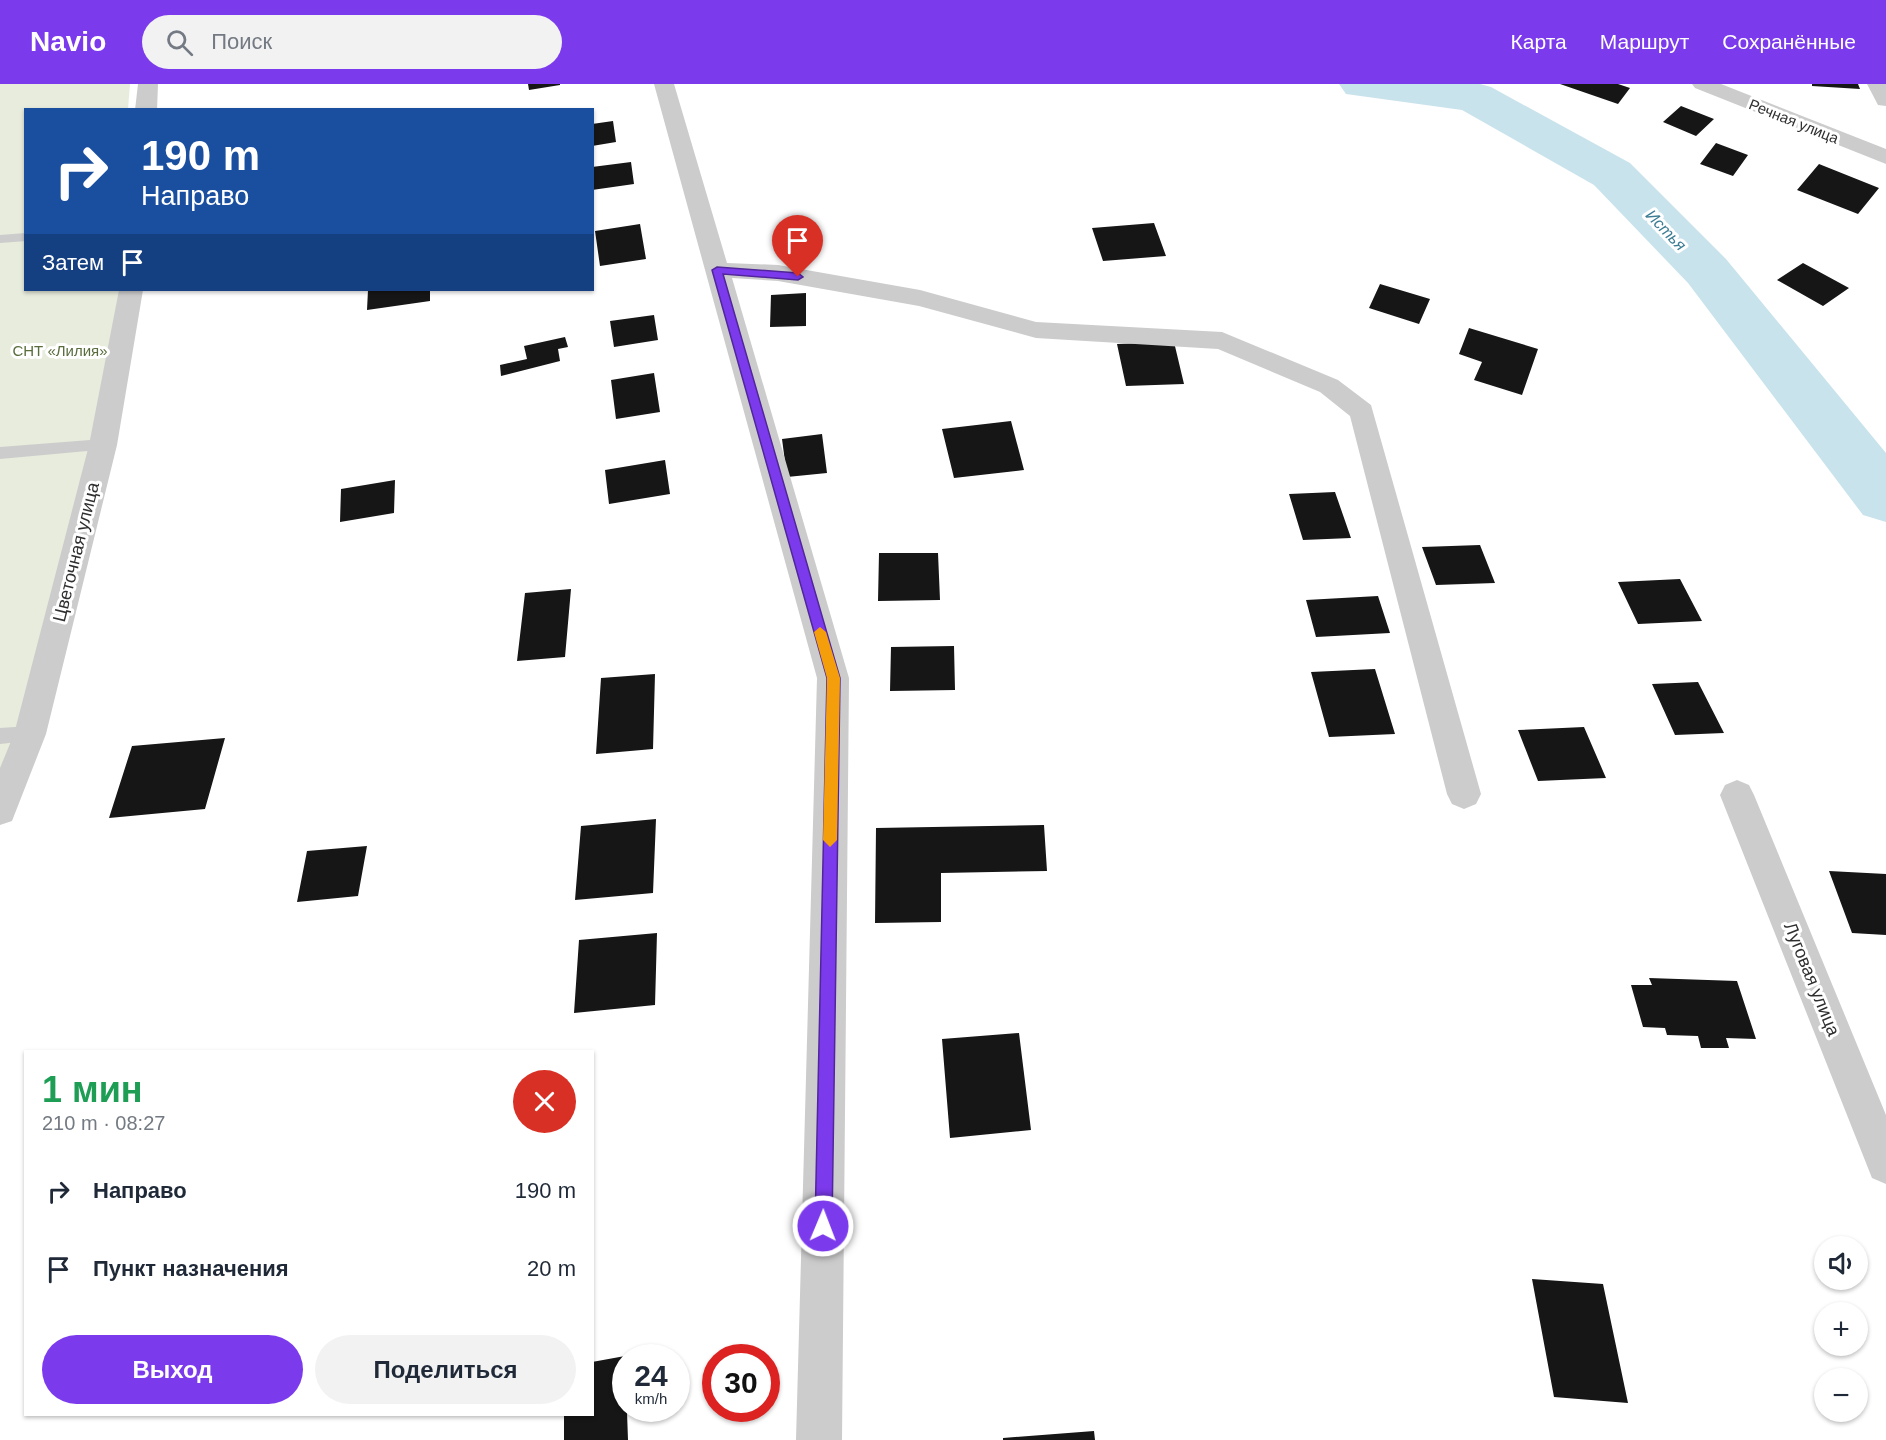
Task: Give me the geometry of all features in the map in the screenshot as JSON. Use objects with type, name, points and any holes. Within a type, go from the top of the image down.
[{"type":"street","points":[[146,108],[148,84]]},
{"type":"street","points":[[664,84],[833,678],[819,1440]]},
{"type":"street","name":"Речная улица","points":[[1702,84],[1886,157]]},
{"type":"street","points":[[1877,84],[1886,100]]},
{"type":"street","points":[[717,270],[778,273],[920,298],[1036,330],[1222,341],[1329,386],[1362,412],[1464,794]]},
{"type":"street","name":"Цветочная улица","points":[[0,810],[30,734],[103,445],[131,291]]},
{"type":"street","name":"Луговая улица","points":[[1737,795],[1886,1164]]},
{"type":"lane","points":[[0,239],[24,237]]},
{"type":"lane","points":[[0,453],[103,445]]},
{"type":"lane","points":[[0,736],[30,734]]},
{"type":"green space","points":[[0,84],[130,84],[128,108],[24,108],[24,236],[0,238]]},
{"type":"green space","name":"СНТ «Лилия»","points":[[24,240],[24,291],[131,291],[131,301],[0,800],[0,241]]},
{"type":"building","points":[[528,84],[560,84],[560,85],[529,90]]},
{"type":"building","points":[[1560,84],[1618,84],[1630,88],[1618,104]]},
{"type":"building","points":[[1812,84],[1858,84],[1860,89],[1812,86]]},
{"type":"building","points":[[1681,106],[1714,119],[1696,136],[1663,122]]},
{"type":"building","points":[[613,121],[616,142],[594,146],[594,124]]},
{"type":"building","points":[[1716,143],[1748,155],[1733,176],[1700,164]]},
{"type":"building","points":[[631,162],[634,184],[594,190],[594,167]]},
{"type":"building","points":[[1819,164],[1879,188],[1858,214],[1797,190]]},
{"type":"building","points":[[1154,223],[1166,256],[1103,261],[1092,228]]},
{"type":"building","points":[[640,224],[646,259],[600,266],[595,231]]},
{"type":"building","points":[[1803,263],[1849,288],[1823,306],[1777,280]]},
{"type":"building","points":[[1380,284],[1430,299],[1419,324],[1369,308]]},
{"type":"building","points":[[368,291],[430,291],[430,301],[367,310]]},
{"type":"building","points":[[806,293],[806,326],[770,327],[771,295]]},
{"type":"building","points":[[654,315],[658,340],[614,347],[610,321]]},
{"type":"building","points":[[1469,328],[1538,349],[1522,395],[1474,380],[1482,362],[1459,354]]},
{"type":"building","points":[[565,337],[568,347],[558,349],[560,361],[501,376],[500,365],[527,359],[524,346]]},
{"type":"building","points":[[1174,342],[1184,384],[1126,386],[1117,344]]},
{"type":"building","points":[[654,373],[660,412],[616,419],[611,380]]},
{"type":"building","points":[[1011,421],[1024,470],[954,478],[942,429]]},
{"type":"building","points":[[822,434],[827,473],[787,477],[782,439]]},
{"type":"building","points":[[665,460],[670,494],[609,504],[605,470]]},
{"type":"building","points":[[395,480],[394,513],[340,522],[341,489]]},
{"type":"building","points":[[1335,492],[1351,538],[1303,540],[1289,494]]},
{"type":"building","points":[[1480,545],[1495,583],[1436,585],[1422,547]]},
{"type":"building","points":[[879,553],[938,553],[940,600],[878,601]]},
{"type":"building","points":[[1680,579],[1702,621],[1638,624],[1618,582]]},
{"type":"building","points":[[571,589],[565,657],[517,661],[525,593]]},
{"type":"building","points":[[1378,596],[1390,633],[1316,637],[1306,600]]},
{"type":"building","points":[[954,646],[955,690],[890,691],[891,647]]},
{"type":"building","points":[[1375,669],[1395,734],[1329,737],[1311,672]]},
{"type":"building","points":[[655,674],[653,749],[596,754],[601,678]]},
{"type":"building","points":[[1698,682],[1724,733],[1675,735],[1652,684]]},
{"type":"building","points":[[1584,727],[1606,778],[1538,781],[1518,730]]},
{"type":"building","points":[[225,738],[205,809],[109,818],[132,746]]},
{"type":"building","points":[[656,819],[653,893],[575,900],[581,826]]},
{"type":"building","points":[[1044,825],[1047,871],[941,873],[941,922],[875,923],[876,828]]},
{"type":"building","points":[[367,846],[358,896],[297,902],[307,851]]},
{"type":"building","points":[[1829,871],[1886,874],[1886,935],[1852,933]]},
{"type":"building","points":[[657,933],[655,1005],[574,1013],[579,940]]},
{"type":"building","points":[[1649,978],[1737,981],[1756,1039],[1726,1038],[1729,1048],[1701,1048],[1698,1036],[1667,1035],[1665,1028],[1643,1027],[1631,985],[1652,985]]},
{"type":"building","points":[[1019,1033],[1031,1130],[950,1138],[942,1039]]},
{"type":"building","points":[[1532,1279],[1603,1284],[1628,1403],[1554,1397]]},
{"type":"building","points":[[612,1358],[612,1422],[627,1422],[628,1440],[564,1440],[564,1416],[594,1416],[594,1362]]},
{"type":"building","points":[[1094,1431],[1095,1440],[1003,1440],[1003,1438]]},
{"type":"waterway","name":"Истья","points":[[1363,84],[1474,97],[1612,174],[1707,271],[1886,498]]},
{"type":"slow traffic","points":[[820,632],[833,678],[830,840]]},
{"type":"route","points":[[798,277],[778,273],[717,270],[833,678],[823,1226]]}]
